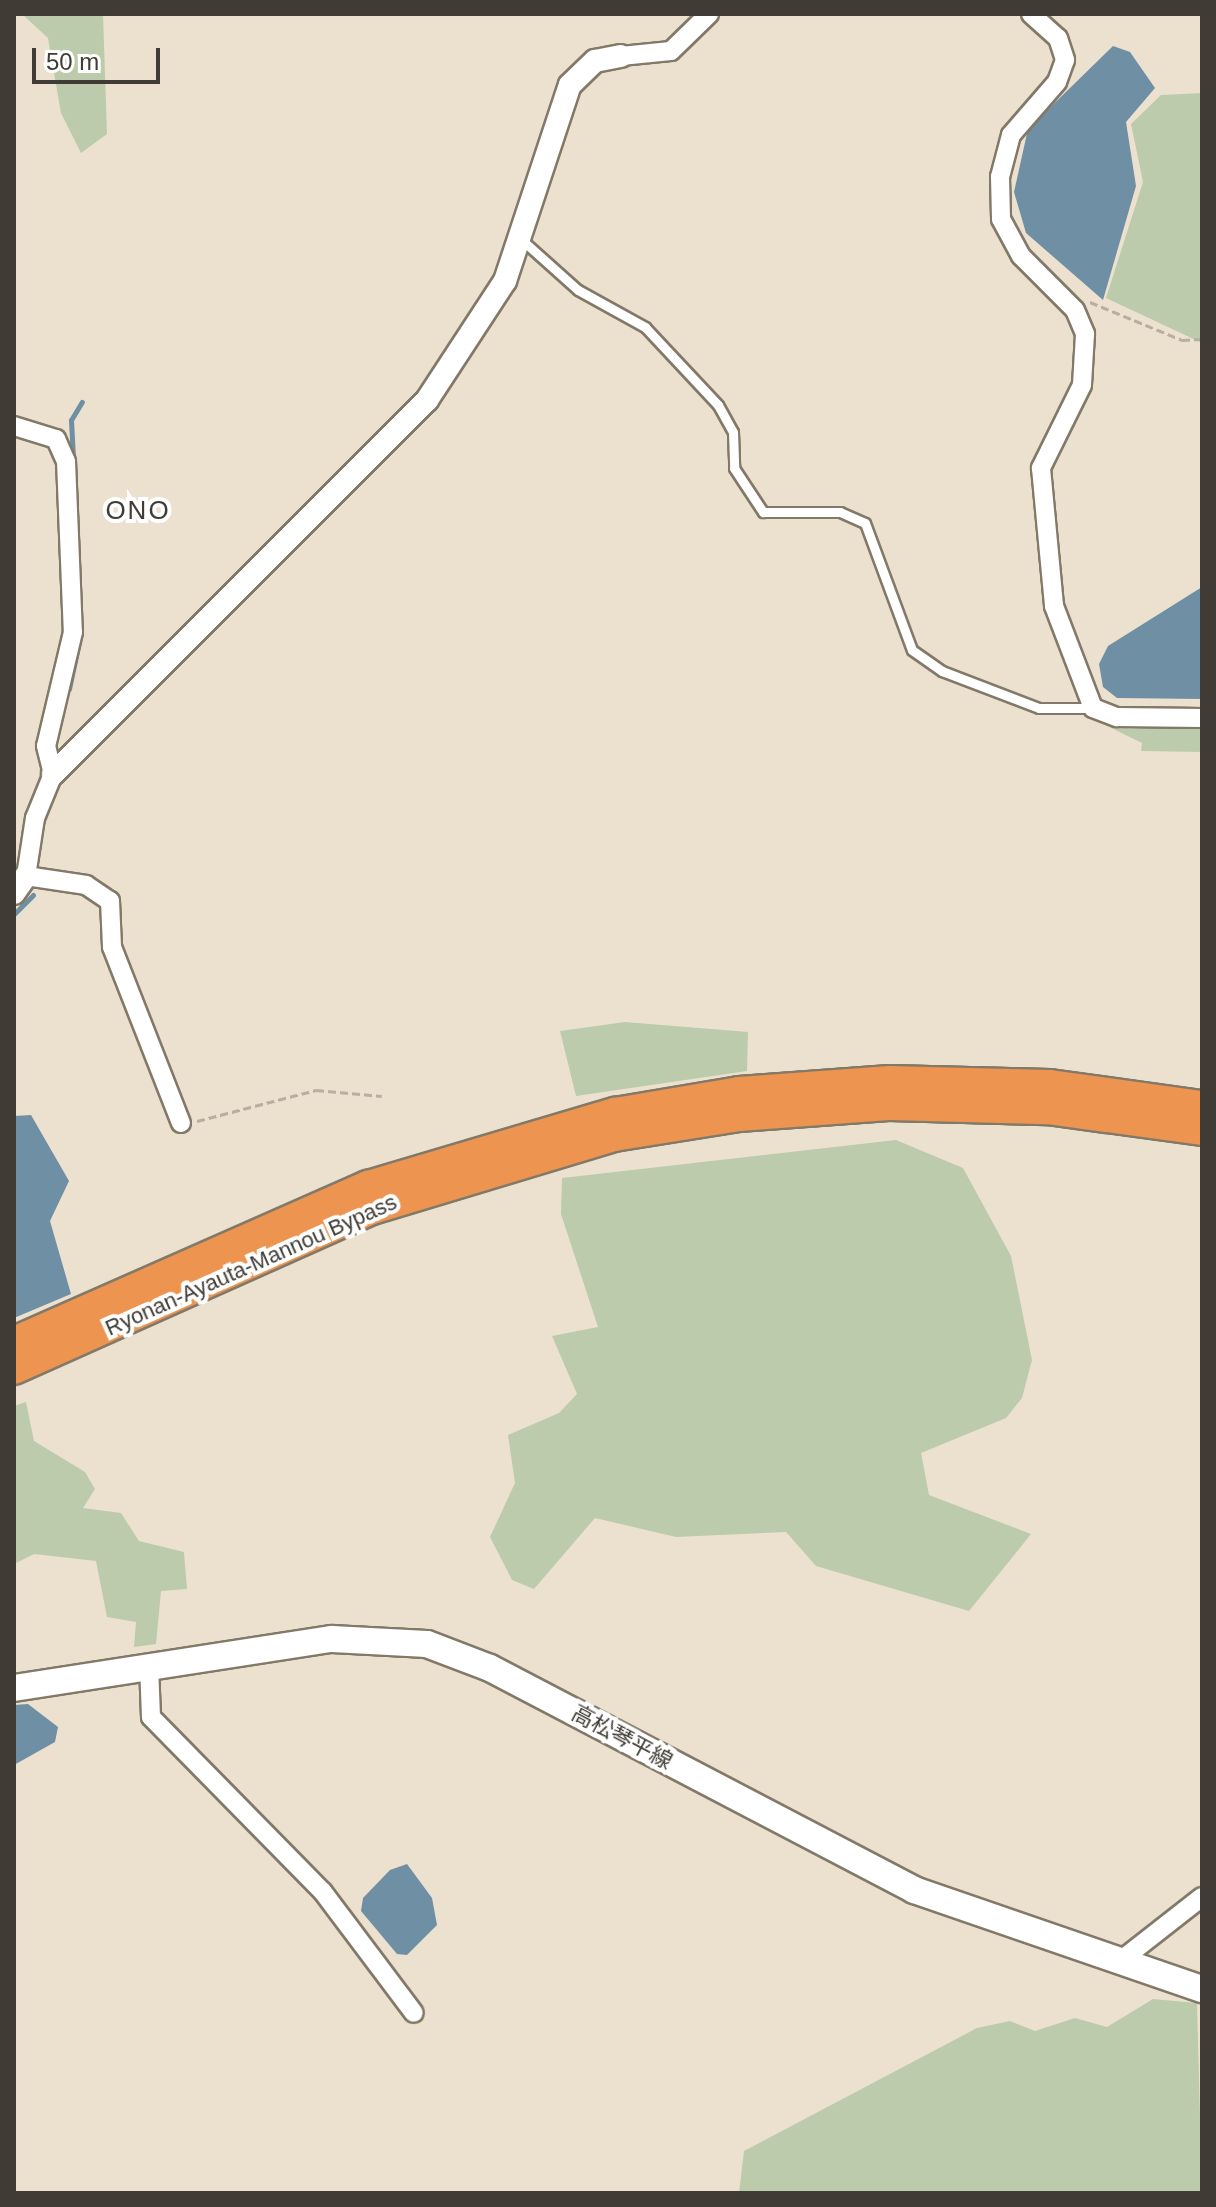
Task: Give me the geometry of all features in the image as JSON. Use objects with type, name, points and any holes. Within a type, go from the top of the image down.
[{"type":"highway","name":"Ryonan-Ayauta-Mannou Bypass","points":[[14,1342],[368,1186],[615,1113],[739,1092],[904,1081],[1050,1085],[1202,1106]]},
{"type":"highway","name":"Ryonan-Ayauta-Mannou Bypass","points":[[14,1369],[372,1209],[614,1136],[739,1116],[889,1105],[1047,1109],[1202,1130]]},
{"type":"main road","name":"高松琴平線","points":[[14,1688],[332,1639],[427,1644],[490,1668],[914,1890],[1202,1989]]},
{"type":"street","points":[[181,1123],[112,947],[110,901],[86,885],[20,884],[35,818],[53,774],[427,400],[480,326],[522,240],[570,85],[595,61],[671,51],[709,14]]},
{"type":"street","points":[[1031,14],[1058,38],[1065,60],[1057,82],[1011,135],[1000,177],[1001,219],[1021,256],[1055,288],[1082,322],[1082,385],[1045,453],[1040,487],[1054,606],[1093,708],[1117,717],[1202,718]]},
{"type":"street","points":[[14,426],[56,439],[66,461],[73,632],[46,746],[53,774]]},
{"type":"street","points":[[149,1665],[151,1717],[323,1892],[414,2013]]},
{"type":"street","points":[[1120,1961],[1202,1897]]},
{"type":"lane","points":[[522,240],[578,290],[645,327],[718,405],[733,432],[734,468],[763,512],[840,512],[865,523],[912,650],[942,671],[1039,708],[1093,708]]},
{"type":"path","points":[[1055,288],[1182,340],[1202,339]]},
{"type":"path","points":[[181,1123],[316,1090],[382,1096]]},
{"type":"green space","points":[[22,14],[103,14],[107,134],[81,153],[61,113],[48,38]]},
{"type":"green space","points":[[1202,93],[1202,343],[1106,298],[1143,182],[1131,124],[1161,95]]},
{"type":"green space","points":[[1095,720],[1130,729],[1202,728],[1202,752],[1141,751],[1142,743]]},
{"type":"green space","points":[[625,1022],[748,1032],[747,1071],[576,1096],[560,1031]]},
{"type":"green space","points":[[896,1140],[963,1168],[1011,1256],[1032,1360],[1022,1398],[1006,1418],[921,1453],[929,1495],[1031,1534],[969,1611],[816,1566],[786,1532],[676,1537],[595,1518],[534,1589],[512,1580],[490,1537],[515,1483],[508,1435],[559,1413],[577,1394],[552,1336],[598,1327],[561,1214],[562,1178]]},
{"type":"green space","points":[[26,1402],[34,1441],[85,1472],[95,1489],[83,1508],[121,1513],[139,1541],[184,1552],[187,1589],[161,1591],[156,1644],[134,1647],[136,1622],[107,1617],[96,1561],[34,1554],[14,1564],[14,1406]]},
{"type":"green space","points":[[1153,1999],[1197,2003],[1202,2193],[739,2193],[744,2151],[977,2028],[1010,2021],[1035,2031],[1075,2018],[1107,2027]]},
{"type":"water","points":[[1113,46],[1130,52],[1155,88],[1126,122],[1136,186],[1103,300],[1026,233],[1014,192],[1028,129]]},
{"type":"water","points":[[1202,587],[1202,699],[1117,698],[1103,687],[1099,664],[1108,646]]},
{"type":"water","points":[[31,1115],[69,1181],[50,1221],[71,1294],[14,1318],[14,1116]]},
{"type":"water","points":[[28,1704],[58,1727],[55,1742],[14,1765],[14,1705]]},
{"type":"water","points":[[407,1864],[432,1898],[437,1925],[407,1955],[397,1954],[361,1911],[363,1898],[390,1870]]},
{"type":"waterway","points":[[73,458],[71,420],[82,402]]},
{"type":"waterway","points":[[69,689],[81,632]]},
{"type":"waterway","points":[[14,914],[33,895]]},
{"type":"district","name":"ONO","points":[[138,511]]}]
